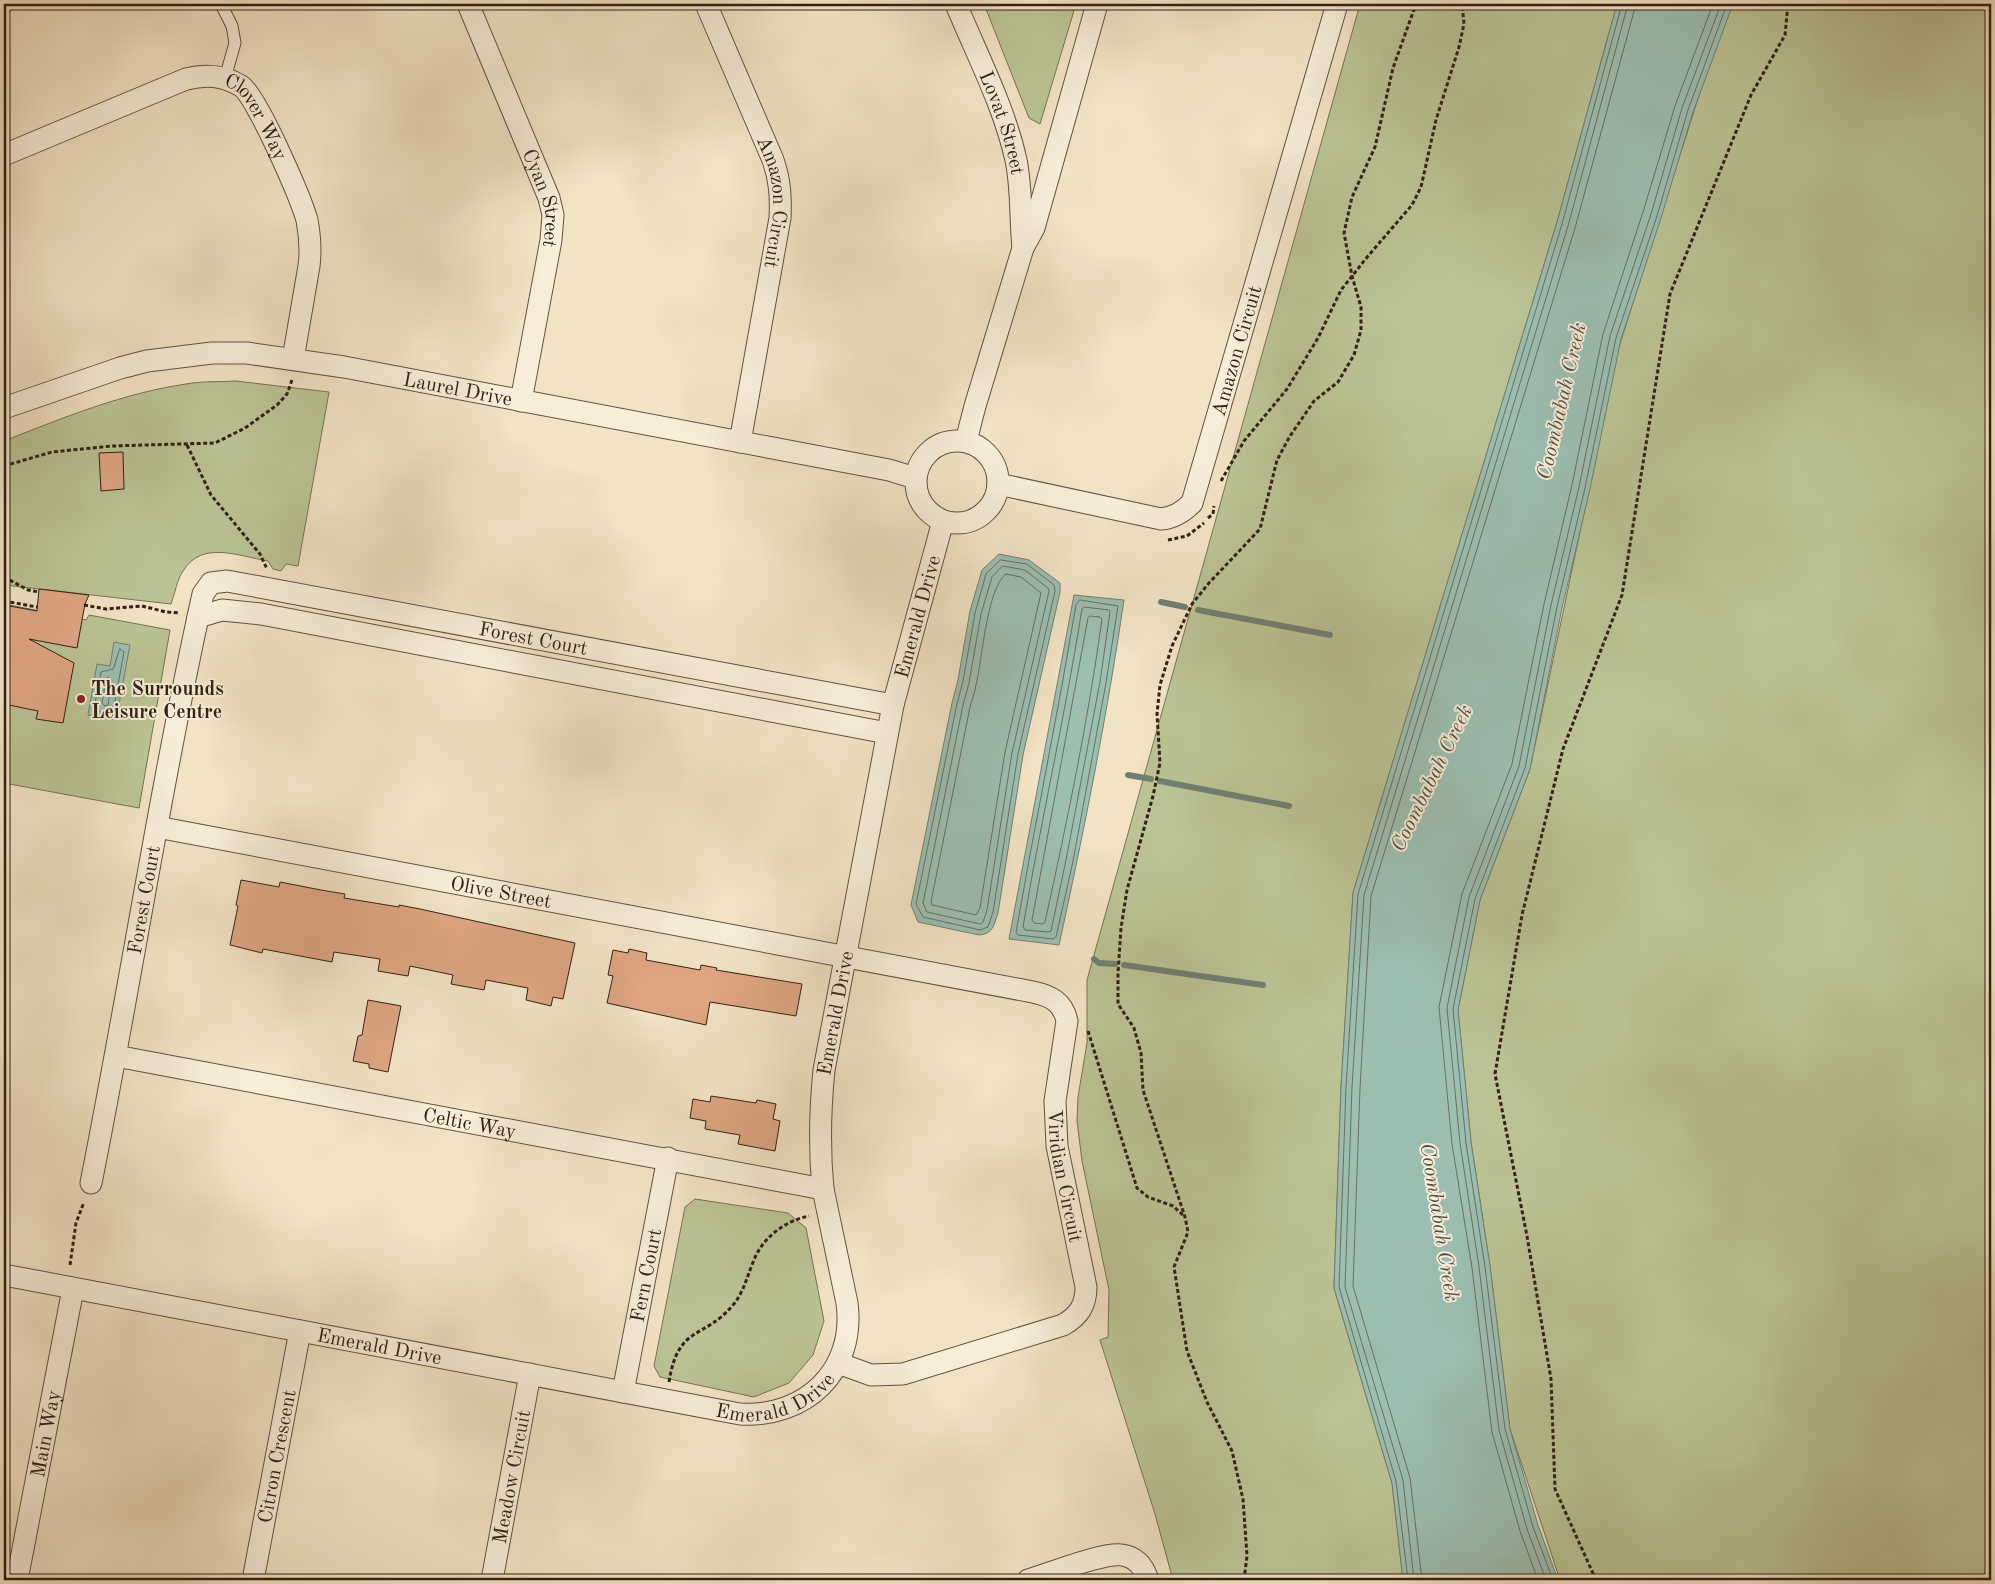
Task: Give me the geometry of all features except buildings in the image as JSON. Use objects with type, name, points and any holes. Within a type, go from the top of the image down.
[{"type":"street","name":"Cyan Street","points":[[468,4],[549,198],[553,216],[552,240],[521,401]]},
{"type":"street","name":"Amazon Circuit","points":[[706,4],[773,160],[778,176],[781,197],[780,218],[740,442]]},
{"type":"street","name":"Lovat Street","points":[[956,4],[1010,136],[1016,162],[1020,195],[1023,248]]},
{"type":"street","name":"Lovat Street","points":[[966,441],[974,406],[1023,248],[1034,228],[1098,4]]},
{"type":"street","name":"Amazon Circuit","points":[[998,484],[1161,519],[1177,515],[1192,503],[1337,4]]},
{"type":"street","name":"Clover Way","points":[[4,155],[186,79],[208,75],[225,78],[243,87],[266,123],[306,217],[311,252],[293,359]]},
{"type":"street","name":"Laurel Drive","points":[[4,408],[103,373],[148,361],[212,352],[247,352],[889,470],[915,478]]},
{"type":"street","points":[[952,440],[966,441],[980,447],[990,457],[997,470],[998,484],[995,498],[984,513],[972,521],[957,523],[943,521],[926,510],[918,498],[915,478],[918,465],[926,453],[938,444],[952,440]]},
{"type":"street","name":"Emerald Drive","points":[[4,1275],[740,1414],[766,1414],[790,1407],[808,1397],[821,1386],[838,1363],[847,1333],[848,1310],[823,1189],[819,1142],[820,1106],[826,1061],[887,732],[943,521]]},
{"type":"street","name":"Forest Court","points":[[92,1183],[157,827],[189,615],[212,583],[227,581],[893,705]]},
{"type":"street","name":"Forest Court","points":[[189,615],[222,610],[261,614],[887,732]]},
{"type":"street","name":"Olive Street","points":[[157,827],[845,955]]},
{"type":"street","name":"Viridian Circuit","points":[[838,1363],[871,1375],[907,1373],[1063,1325],[1079,1313],[1084,1305],[1086,1296],[1086,1287],[1057,1146],[1055,1101],[1067,1032],[1065,1012],[1060,1004],[1046,995],[1033,992],[845,955]]},
{"type":"street","name":"Celtic Way","points":[[116,1056],[668,1158],[823,1189]]},
{"type":"street","name":"Fern Court","points":[[624,1392],[668,1158]]},
{"type":"street","name":"Main Way","points":[[16,1580],[12,1556],[73,1289]]},
{"type":"street","name":"Citron Crescent","points":[[254,1580],[300,1331]]},
{"type":"street","name":"Meadow Circuit","points":[[492,1580],[530,1374]]},
{"type":"street","points":[[1028,1580],[1102,1557],[1122,1555],[1130,1557],[1143,1566],[1148,1580]]},
{"type":"lane","points":[[221,4],[232,26],[236,43],[225,78]]},
{"type":"path","points":[[1244,1580],[1247,1556],[1244,1499],[1232,1451],[1207,1402],[1185,1342],[1174,1267],[1188,1232],[1185,1217],[1143,1090],[1141,1053],[1134,1028],[1118,1004],[1121,928],[1127,890],[1153,796],[1160,763],[1157,714],[1160,685],[1172,646],[1192,604],[1209,583],[1260,529],[1277,460],[1290,436],[1314,401],[1338,382],[1354,356],[1361,330],[1361,307],[1352,276],[1344,233],[1352,197],[1374,147],[1393,68],[1416,4]]},
{"type":"path","points":[[1218,488],[1244,441],[1287,389],[1318,338],[1341,290],[1412,205],[1422,187],[1436,120],[1459,47],[1464,24],[1462,4]]},
{"type":"path","points":[[1596,1580],[1555,1489],[1551,1380],[1527,1236],[1495,1074],[1522,915],[1562,749],[1622,595],[1670,294],[1751,95],[1785,34],[1788,4]]},
{"type":"path","points":[[4,466],[52,452],[112,446],[216,443],[245,428],[277,405],[287,394],[292,380]]},
{"type":"path","points":[[188,445],[210,495],[260,554],[278,592]]},
{"type":"path","points":[[1162,539],[1171,541],[1197,530],[1213,514],[1214,505]]},
{"type":"path","points":[[4,577],[28,590],[39,592]]},
{"type":"path","points":[[4,601],[37,607]]},
{"type":"path","points":[[84,605],[106,609],[142,606],[189,615]]},
{"type":"path","points":[[70,1264],[76,1223],[92,1183]]},
{"type":"path","points":[[669,1385],[672,1367],[680,1347],[691,1335],[715,1322],[732,1306],[743,1291],[754,1258],[764,1242],[785,1225],[811,1215]]},
{"type":"green space","points":[[984,4],[1076,4],[1040,124],[1029,118]]},
{"type":"green space","points":[[1360,4],[1617,4],[1557,222],[1353,893],[1341,1087],[1334,1288],[1392,1483],[1403,1580],[1173,1580],[1155,1514],[1100,1340],[1108,1337],[1109,1290],[1082,1161],[1077,1121],[1078,1097],[1087,1043],[1087,980]]},
{"type":"green space","points":[[1728,4],[1991,4],[1991,1580],[1560,1580],[1510,1429],[1490,1266],[1471,1142],[1458,1010],[1480,900],[1530,769],[1619,347]]},
{"type":"green space","points":[[236,381],[329,392],[298,566],[286,564],[281,571],[273,569],[268,561],[221,552],[210,553],[191,561],[183,571],[171,604],[4,585],[4,441],[71,415],[140,393],[192,383]]},
{"type":"green space","name":"The Surrounds Leisure Centre","points":[[4,604],[86,620],[89,615],[170,630],[139,808],[4,783]]},
{"type":"green space","points":[[695,1199],[788,1213],[806,1228],[824,1321],[813,1355],[789,1383],[754,1397],[660,1377],[654,1366],[685,1207]]},
{"type":"water","name":"Coombabah Creek","points":[[1617,4],[1733,4],[1693,112],[1661,218],[1621,339],[1590,489],[1562,608],[1530,769],[1480,900],[1458,1010],[1471,1142],[1490,1266],[1510,1429],[1538,1525],[1558,1580],[1403,1580],[1392,1483],[1334,1288],[1341,1087],[1353,893],[1557,222]]},
{"type":"water","points":[[999,554],[1029,560],[1060,583],[1060,592],[1023,755],[998,913],[990,931],[979,935],[918,922],[911,905],[958,680],[970,611],[982,570]]},
{"type":"water","points":[[1074,595],[1124,600],[1094,773],[1059,945],[1009,939]]},
{"type":"water","points":[[114,642],[130,645],[116,720],[88,715],[97,664],[110,666]]},
{"type":"waterway","points":[[1161,602],[1185,607]]},
{"type":"waterway","points":[[1198,610],[1330,635]]},
{"type":"waterway","points":[[1128,775],[1151,779]]},
{"type":"waterway","points":[[1160,781],[1289,806]]},
{"type":"waterway","points":[[1094,959],[1099,963],[1115,964]]},
{"type":"waterway","points":[[1124,965],[1263,985]]},
{"type":"place","name":"The Surrounds Leisure Centre","points":[[81,699]]}]
